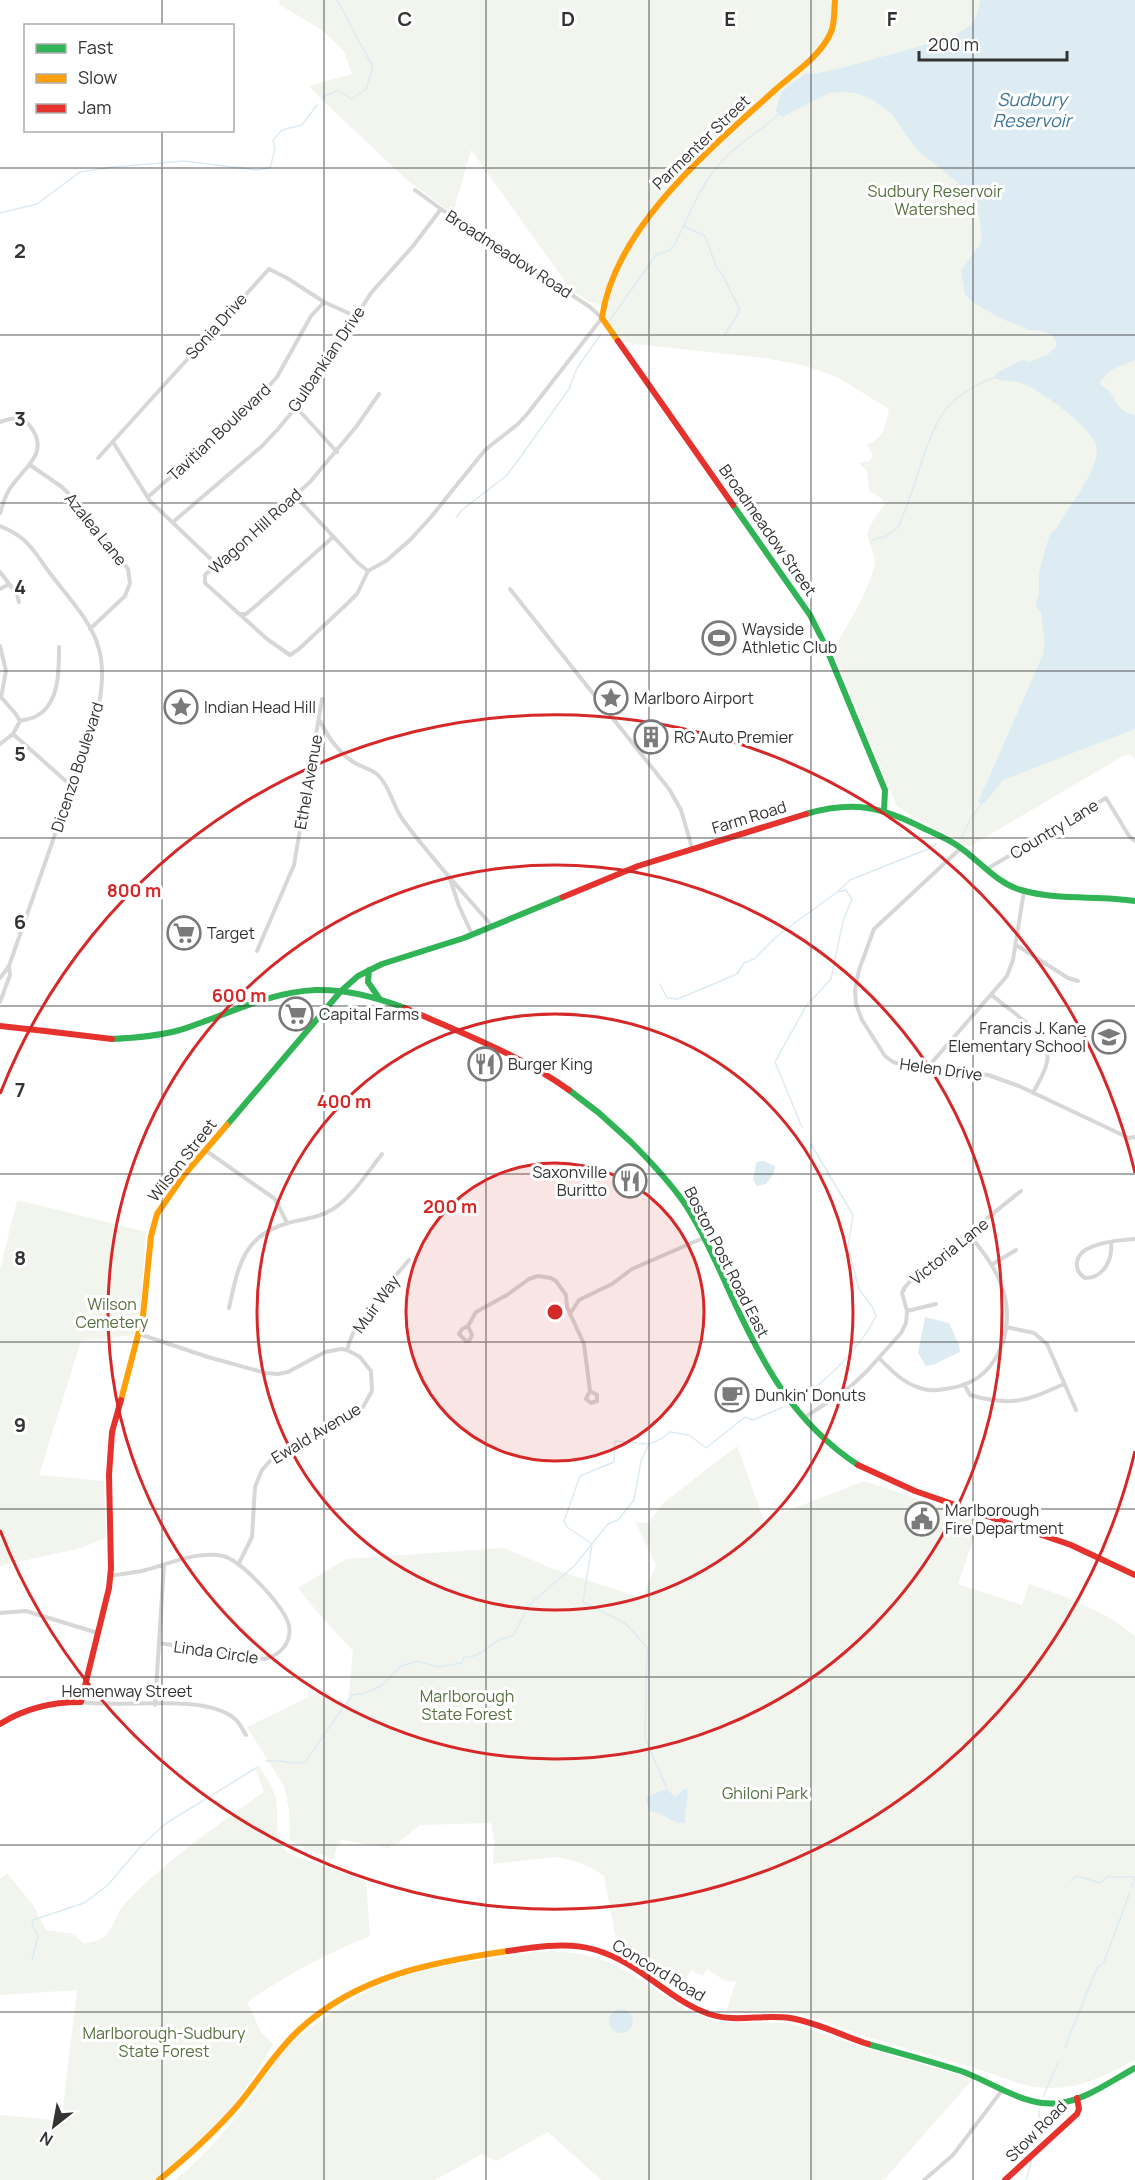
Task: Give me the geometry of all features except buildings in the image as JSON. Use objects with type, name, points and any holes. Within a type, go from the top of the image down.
[{"type":"main road","name":"Parmenter Street","points":[[602,318],[611,281],[657,205],[703,156],[821,50],[832,30],[835,0]]},
{"type":"main road","name":"Broadmeadow Street","points":[[602,318],[810,615],[825,645],[881,779],[885,790],[884,811]]},
{"type":"main road","name":"Farm Road","points":[[341,991],[358,976],[388,961],[472,934],[618,873],[692,848],[831,807],[854,806],[884,811],[935,833],[961,848],[1010,886],[1024,891],[1053,896],[1109,897],[1135,901]]},
{"type":"main road","points":[[369,970],[368,984],[379,998]]},
{"type":"main road","name":"Boston Post Road East","points":[[0,1026],[112,1038],[136,1038],[168,1032],[291,992],[315,990],[341,991],[379,998],[478,1038],[518,1058],[583,1101],[631,1142],[673,1184],[704,1238],[763,1363],[781,1392],[803,1419],[833,1448],[873,1474],[923,1495],[1082,1549],[1135,1575]]},
{"type":"main road","name":"Wilson Street","points":[[81,1702],[107,1599],[110,1576],[108,1486],[111,1443],[118,1408],[139,1334],[146,1294],[151,1236],[157,1214],[175,1186],[341,991]]},
{"type":"main road","name":"Hemenway Street","points":[[0,1724],[26,1709],[81,1702]]},
{"type":"main road","name":"Concord Road","points":[[159,2180],[206,2138],[237,2106],[285,2044],[337,2002],[383,1978],[415,1967],[547,1945],[569,1944],[604,1952],[641,1972],[687,2003],[714,2016],[729,2019],[773,2016],[806,2021],[850,2038],[966,2073],[1043,2103],[1062,2103],[1077,2098],[1135,2068]]},
{"type":"main road","name":"Stow Road","points":[[1005,2180],[1077,2114],[1079,2109],[1077,2098]]},
{"type":"street","name":"Broadmeadow Road","points":[[415,190],[590,307],[602,318]]},
{"type":"street","name":"Gulbankian Drive","points":[[173,522],[262,446],[296,407],[318,377],[370,293],[413,246],[441,209]]},
{"type":"street","name":"Sonia Drive","points":[[98,458],[269,269],[324,302],[355,316]]},
{"type":"street","name":"Tavitian Boulevard","points":[[148,497],[235,421],[268,387],[277,377],[311,316],[324,302]]},
{"type":"street","points":[[297,495],[333,537],[368,571],[386,561],[431,518],[485,450],[518,424],[528,413],[602,318]]},
{"type":"street","name":"Wagon Hill Road","points":[[368,571],[357,594],[290,655],[267,639],[205,583],[205,575],[216,564],[297,495],[336,452],[379,394]]},
{"type":"street","points":[[296,407],[336,452]]},
{"type":"street","points":[[0,423],[16,418],[21,419],[31,427],[38,442],[35,457],[10,487],[0,513]]},
{"type":"street","points":[[113,441],[148,497],[216,564]]},
{"type":"street","name":"Azalea Lane","points":[[30,465],[62,487],[79,504],[128,569],[130,583],[125,596],[90,629]]},
{"type":"street","name":"Dicenzo Boulevard","points":[[0,526],[24,540],[37,554],[90,629],[99,649],[102,670],[102,694],[96,717],[9,966],[0,978]]},
{"type":"street","points":[[241,614],[246,614],[258,604],[333,537]]},
{"type":"street","points":[[0,572],[17,594],[19,602]]},
{"type":"street","points":[[0,589],[9,584]]},
{"type":"street","points":[[510,589],[669,788],[681,810],[692,848]]},
{"type":"street","points":[[0,646],[6,671],[1,697],[20,722]]},
{"type":"street","points":[[0,744],[13,735],[20,722],[41,714],[48,705],[55,692],[59,671],[59,647]]},
{"type":"street","name":"Ethel Avenue","points":[[257,951],[294,865],[322,699]]},
{"type":"street","points":[[320,721],[333,741],[352,760],[377,774],[392,798],[397,813],[492,926]]},
{"type":"street","points":[[13,735],[68,783],[70,792]]},
{"type":"street","name":"Country Lane","points":[[987,868],[1106,798],[1129,836],[1135,841]]},
{"type":"street","name":"Helen Drive","points":[[961,848],[874,929],[859,970],[855,990],[856,1004],[862,1020],[885,1056],[893,1062],[988,1075],[1130,1138],[1135,1137]]},
{"type":"street","points":[[449,876],[472,934]]},
{"type":"street","points":[[928,1067],[1007,976],[1013,960],[1024,891]]},
{"type":"street","points":[[1016,945],[1068,978],[1078,981]]},
{"type":"street","name":"Dicenzo Boulevard","points":[[0,1002],[10,975],[9,966]]},
{"type":"street","points":[[992,994],[1035,1031],[1047,1050],[1048,1061],[1033,1093]]},
{"type":"street","points":[[205,1150],[274,1199],[287,1223]]},
{"type":"street","points":[[229,1308],[240,1263],[254,1241],[287,1223],[322,1215],[334,1209],[382,1154]]},
{"type":"street","name":"Victoria Lane","points":[[803,1419],[850,1387],[902,1333],[907,1311],[902,1293],[915,1276],[1021,1191]]},
{"type":"street","points":[[879,1358],[897,1375],[920,1388],[933,1391],[975,1380],[995,1361],[1006,1327],[1005,1298],[993,1263],[969,1234]]},
{"type":"street","points":[[570,1314],[579,1300],[612,1284],[632,1269],[704,1238]]},
{"type":"street","points":[[1111,1242],[1112,1253],[1102,1272],[1092,1278],[1085,1278],[1080,1274],[1076,1267],[1077,1258],[1083,1250],[1111,1242],[1135,1239]]},
{"type":"street","points":[[993,1263],[1016,1250]]},
{"type":"street","name":"Muir Way","points":[[347,1350],[358,1325],[409,1260]]},
{"type":"street","points":[[468,1326],[476,1312],[507,1295],[529,1279],[538,1276],[556,1281],[566,1295],[570,1314],[584,1344],[587,1382],[590,1390]]},
{"type":"street","points":[[566,1295],[579,1300]]},
{"type":"street","points":[[907,1311],[936,1304]]},
{"type":"street","points":[[1006,1327],[1026,1330],[1042,1338],[1052,1353],[1076,1410]]},
{"type":"street","points":[[139,1334],[208,1358],[274,1374],[294,1369],[325,1352],[347,1350]]},
{"type":"street","name":"Ewald Avenue","points":[[239,1563],[252,1537],[255,1487],[267,1462],[277,1453],[354,1414],[369,1399],[373,1386],[371,1371],[364,1361],[347,1350]]},
{"type":"street","points":[[964,1384],[970,1395],[1004,1402],[1027,1399],[1064,1384]]},
{"type":"street","points":[[110,1576],[195,1556],[222,1556],[239,1563]]},
{"type":"street","name":"Linda Circle","points":[[159,1643],[265,1659],[276,1656],[280,1652],[288,1639],[289,1625],[276,1605],[239,1563]]},
{"type":"street","points":[[155,1705],[164,1565]]},
{"type":"street","points":[[0,1613],[26,1611],[99,1633]]},
{"type":"street","name":"Hemenway Street","points":[[81,1702],[155,1705],[195,1703],[226,1713],[238,1721],[246,1735]]},
{"type":"street","points":[[924,2180],[953,2155],[1004,2089]]},
{"type":"green space","name":"Sudbury Reservoir Watershed","points":[[279,0],[1135,0],[1135,760],[1131,755],[1125,755],[969,847],[897,806],[833,651],[861,600],[874,568],[875,562],[868,533],[872,522],[884,505],[882,499],[869,490],[867,471],[859,463],[870,461],[873,455],[867,445],[881,435],[889,409],[837,377],[803,365],[764,358],[626,343],[606,317],[606,312],[600,304],[592,303],[572,291],[471,150],[453,214],[407,180],[321,99],[309,86],[352,74],[344,51],[322,30],[280,5]]},
{"type":"green space","name":"Wilson Cemetery","points":[[17,1200],[146,1232],[141,1302],[134,1335],[81,1341],[39,1475],[104,1481],[106,1538],[81,1548],[0,1566],[0,1269]]},
{"type":"green space","points":[[737,1446],[764,1520],[864,1481],[980,1520],[958,1584],[1022,1605],[1029,1584],[1085,1605],[1135,1636],[1135,2060],[1088,2082],[1045,2088],[1021,2084],[803,2015],[726,2011],[736,1982],[725,1981],[707,1969],[703,1976],[691,1970],[679,1992],[618,1951],[604,1876],[599,1872],[568,1859],[555,1857],[493,1864],[494,1843],[490,1823],[420,1825],[397,1844],[388,1848],[342,1840],[336,1849],[334,1859],[308,1850],[290,1840],[289,1810],[284,1786],[247,1727],[317,1693],[328,1692],[341,1705],[348,1703],[353,1651],[298,1588],[346,1559],[504,1548],[556,1570],[642,1598],[656,1565],[635,1522],[648,1523],[662,1504]]},
{"type":"green space","name":"Marlborough-Sudbury State Forest","points":[[258,1765],[275,1795],[278,1835],[284,1849],[290,1854],[366,1881],[370,1936],[307,1966],[247,2002],[261,2032],[273,2044],[227,2114],[177,2163],[155,2180],[0,2180],[0,2115],[53,2120],[62,2116],[77,1990],[0,1995],[0,1879],[7,1873],[33,1905],[46,1930],[74,1934],[83,1943],[94,1942],[107,1934],[127,1901],[159,1871],[193,1843],[264,1792],[255,1768]]},
{"type":"green space","points":[[553,1951],[581,1954],[608,1962],[633,1975],[686,2010],[717,2022],[786,2023],[973,2079],[884,2180],[601,2180],[548,2132],[496,2161],[482,2154],[435,2180],[175,2180],[208,2150],[237,2116],[287,2044],[289,2045],[350,2001],[390,1981],[425,1970],[479,1960]]},
{"type":"water","name":"Sudbury Reservoir","points":[[980,0],[1135,0],[1135,360],[1113,369],[1100,381],[1101,386],[1110,392],[1122,409],[1135,415],[1135,729],[1003,780],[984,804],[978,802],[1043,655],[1045,642],[1041,612],[1037,608],[1036,601],[1039,595],[1039,573],[1044,553],[1050,534],[1057,528],[1092,470],[1097,450],[1095,442],[1069,414],[1036,390],[1024,384],[997,379],[995,376],[1017,362],[1024,360],[1029,362],[1047,355],[1056,347],[1056,341],[1052,335],[1029,330],[1000,318],[974,303],[965,294],[961,271],[982,238],[979,216],[967,190],[917,150],[892,114],[871,99],[856,93],[829,93],[782,117],[776,111],[781,92],[806,73],[814,74],[842,68],[952,37],[971,25],[977,15]]},
{"type":"water","points":[[759,1161],[775,1166],[774,1173],[766,1184],[757,1186],[753,1180],[756,1163]]},
{"type":"water","points":[[925,1317],[949,1323],[960,1352],[926,1366],[918,1353]]},
{"type":"water","points":[[687,1787],[685,1823],[649,1811],[646,1797],[667,1789],[675,1797]]},
{"type":"water","points":[[621,2009],[630,2012],[633,2021],[630,2030],[621,2033],[612,2030],[609,2021],[612,2012]]},
{"type":"waterway","points":[[323,97],[338,90],[351,99],[366,89],[373,67],[337,0]]},
{"type":"waterway","points":[[0,213],[37,204],[80,172],[184,161],[257,170],[270,168],[275,149],[273,140],[282,130],[302,125],[317,105]]},
{"type":"waterway","points":[[610,320],[656,255],[670,250],[674,245],[702,189],[716,168],[738,146],[779,114]]},
{"type":"waterway","points":[[684,226],[705,236],[717,268],[739,308],[738,314],[725,334]]},
{"type":"waterway","points":[[456,518],[462,510],[506,476],[569,389],[577,368],[601,334]]},
{"type":"waterway","points":[[871,542],[874,539],[885,537],[898,527],[933,431],[944,411],[964,393],[996,377]]},
{"type":"waterway","points":[[961,838],[982,803]]},
{"type":"waterway","points":[[802,1127],[775,1062],[806,1006],[831,979],[843,921],[852,899],[846,890],[837,892],[850,880],[933,847],[936,843]]},
{"type":"waterway","points":[[660,984],[667,998],[677,999],[737,974],[744,963],[754,959],[777,936],[837,892]]},
{"type":"waterway","points":[[797,1401],[842,1363],[861,1340],[876,1316],[859,1289],[848,1247],[853,1215],[811,1144]]},
{"type":"waterway","points":[[667,1789],[645,1738],[647,1647],[625,1623],[583,1602],[592,1544],[567,1527],[564,1521],[580,1476],[614,1462],[615,1441],[644,1444],[656,1442],[670,1432],[689,1435],[706,1448],[745,1417],[753,1420],[783,1407]]},
{"type":"waterway","points":[[266,1761],[305,1762],[352,1695],[365,1693],[381,1686],[401,1666],[418,1661],[438,1667],[462,1663],[464,1657],[474,1656],[499,1640],[513,1636],[529,1605],[575,1565],[608,1524],[618,1520],[634,1500],[641,1461],[649,1444]]},
{"type":"waterway","points":[[32,1960],[38,1936],[32,1925],[33,1920],[84,1903],[108,1885],[141,1846],[165,1824],[256,1768]]},
{"type":"waterway","points":[[1071,1881],[1077,1876],[1100,1883],[1107,1877],[1135,1877]]},
{"type":"waterway","points":[[1131,1888],[1135,1879]]},
{"type":"waterway","points":[[1065,2047],[1097,1968],[1104,1962],[1130,1892]]},
{"type":"waterway","points":[[1043,2097],[1058,2063]]},
{"type":"waterway","points":[[1034,2147],[1034,2128],[1039,2117],[1039,2110]]},
{"type":"waterway","points":[[1026,2180],[1032,2159]]},
{"type":"traffic: fast","points":[[733,505],[810,615],[825,645],[885,790],[884,811]]},
{"type":"traffic: fast","points":[[806,814],[839,807],[881,811],[910,821],[950,841],[1012,887],[1049,896],[1135,901]]},
{"type":"traffic: fast","points":[[227,1125],[341,991],[358,976],[382,964],[464,938],[563,897]]},
{"type":"traffic: fast","points":[[369,970],[368,982],[379,998]]},
{"type":"traffic: fast","points":[[112,1039],[180,1030],[263,1000],[316,990],[350,992],[405,1008]]},
{"type":"traffic: fast","points":[[569,1090],[631,1142]]},
{"type":"traffic: fast","points":[[631,1142],[653,1164],[692,1215],[755,1344],[782,1389],[815,1430],[858,1465]]},
{"type":"traffic: fast","points":[[868,2044],[961,2071],[1022,2098],[1047,2104],[1080,2098],[1135,2068]]},
{"type":"traffic: slow","points":[[618,341],[602,318],[610,285],[625,253],[645,222],[695,164],[821,49],[832,28],[835,0]]},
{"type":"traffic: slow","points":[[121,1400],[143,1316],[151,1236],[157,1214],[184,1175],[227,1125]]},
{"type":"traffic: slow","points":[[159,2180],[220,2125],[246,2096],[282,2047],[299,2030],[345,1996],[397,1974],[451,1960],[508,1951]]},
{"type":"traffic: jam","points":[[618,341],[733,505]]},
{"type":"traffic: jam","points":[[563,897],[638,866],[806,814]]},
{"type":"traffic: jam","points":[[405,1008],[510,1055],[569,1090]]},
{"type":"traffic: jam","points":[[0,1026],[45,1031]]},
{"type":"traffic: jam","points":[[45,1031],[112,1039]]},
{"type":"traffic: jam","points":[[0,1724],[39,1707],[81,1702],[109,1588],[111,1568],[109,1475],[112,1432],[121,1400]]},
{"type":"traffic: jam","points":[[858,1465],[915,1491],[1071,1545],[1135,1575]]},
{"type":"traffic: jam","points":[[508,1951],[564,1945],[596,1950],[628,1964],[684,2002],[709,2014],[729,2018],[790,2018],[820,2026],[868,2044]]},
{"type":"traffic: jam","points":[[1005,2180],[1077,2114],[1079,2109],[1077,2098]]},
{"type":"place","name":"Wayside Athletic Club","points":[[719,638]]},
{"type":"place","name":"Marlboro Airport","points":[[611,698]]},
{"type":"place","name":"Indian Head Hill","points":[[181,707]]},
{"type":"place","name":"RG Auto Premier","points":[[651,737]]},
{"type":"place","name":"Target","points":[[184,933]]},
{"type":"place","name":"Capital Farms","points":[[296,1014]]},
{"type":"place","name":"Francis J. Kane Elementary School","points":[[1109,1037]]},
{"type":"place","name":"Burger King","points":[[485,1064]]},
{"type":"place","name":"Saxonville Buritto","points":[[630,1181]]},
{"type":"place","name":"Dunkin' Donuts","points":[[732,1395]]},
{"type":"place","name":"Marlborough Fire Department","points":[[922,1519]]},
{"type":"park label","name":"Marlborough State Forest","points":[[467,1705]]},
{"type":"park label","name":"Ghiloni Park","points":[[765,1793]]}]
